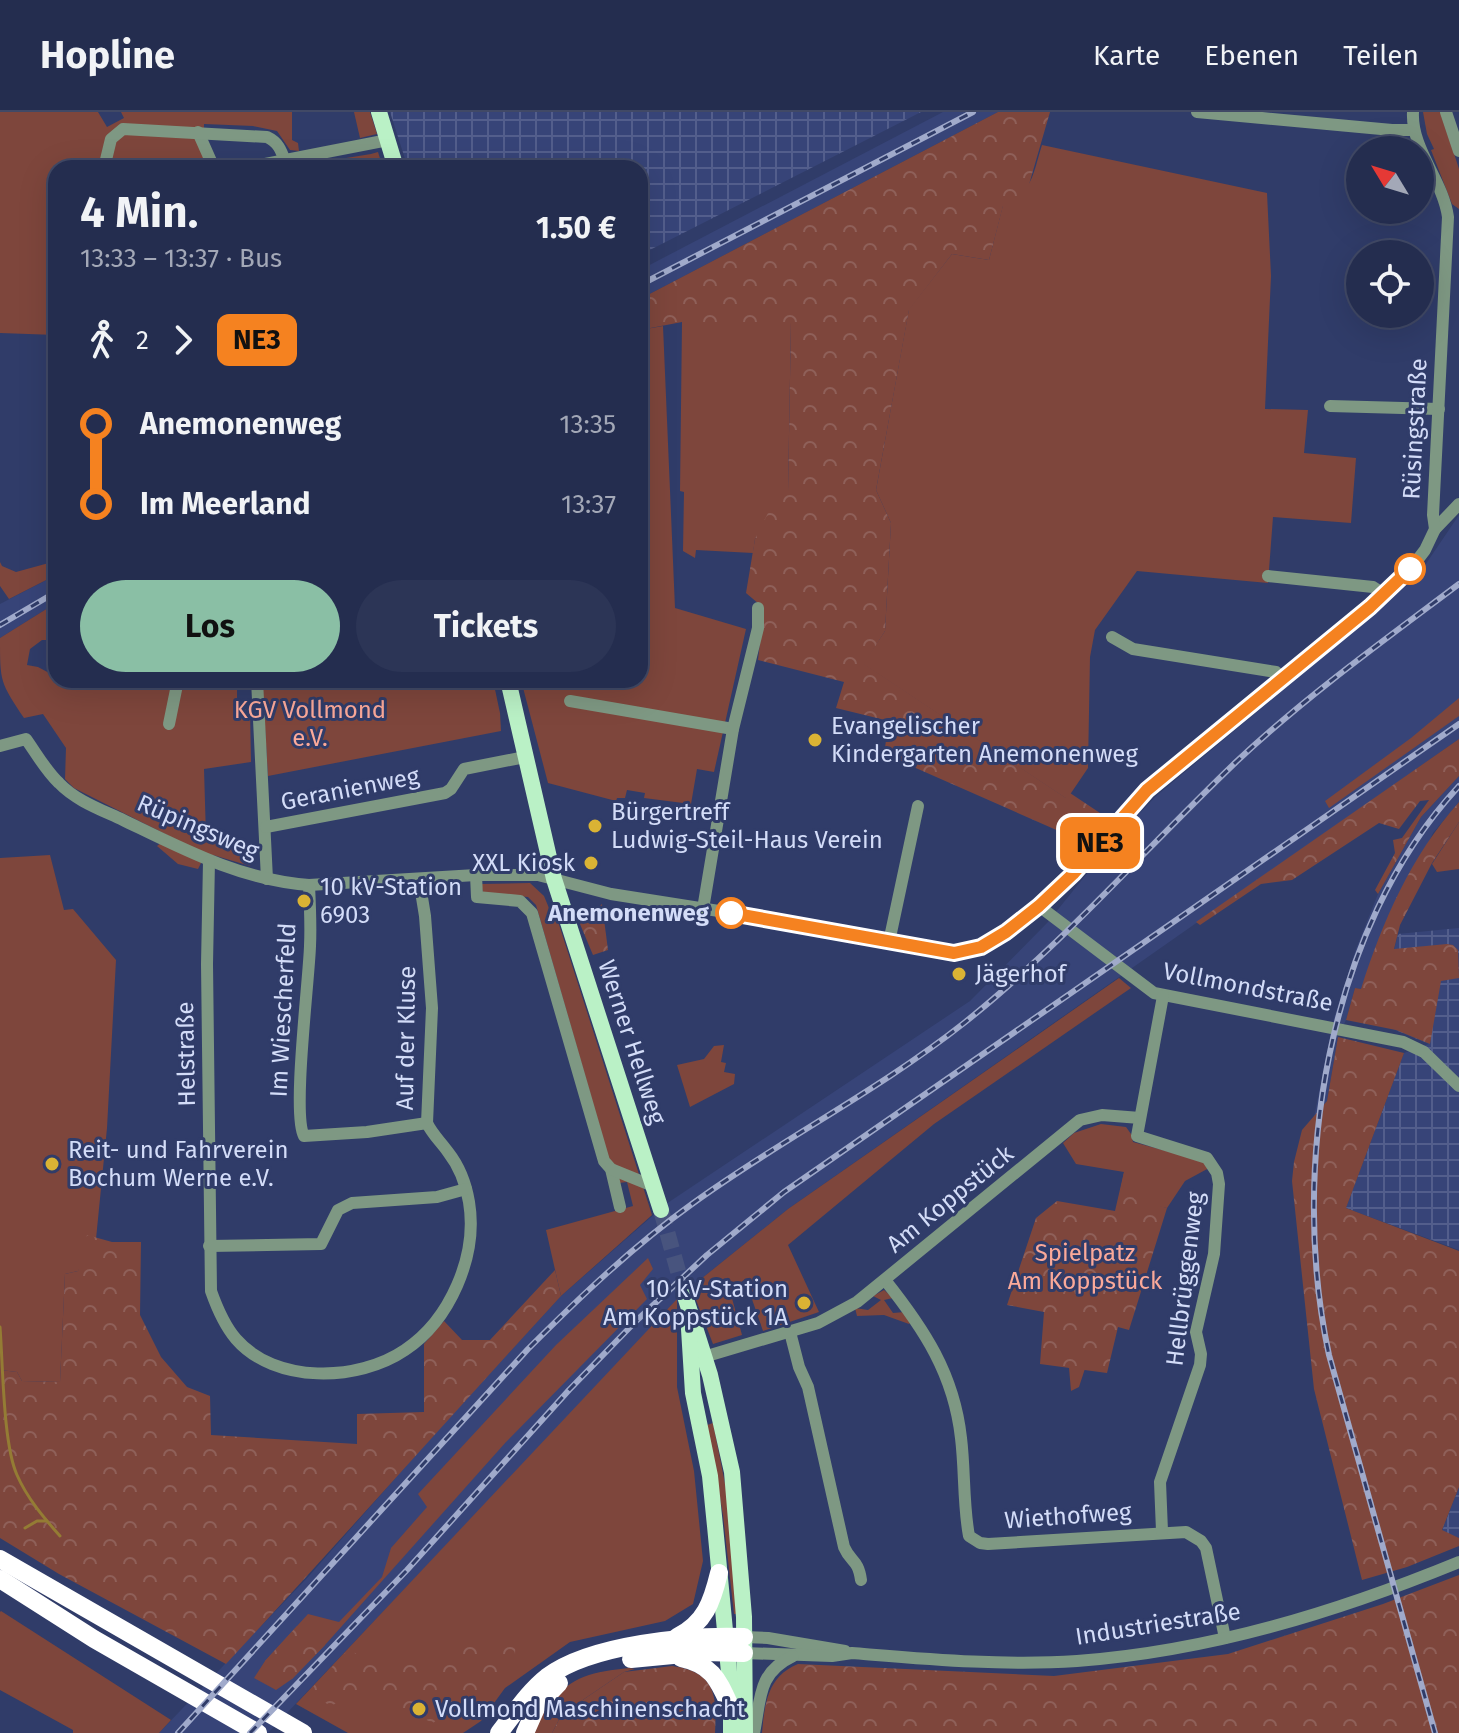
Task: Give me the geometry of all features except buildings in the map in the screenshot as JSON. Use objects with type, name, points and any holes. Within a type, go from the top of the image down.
[{"type":"highway","points":[[0,1559],[303,1733]]},
{"type":"highway","points":[[525,1733],[544,1697],[567,1676],[668,1648],[695,1627],[706,1613],[719,1573]]},
{"type":"highway","points":[[0,1579],[94,1639],[258,1733]]},
{"type":"highway","points":[[499,1733],[537,1686],[558,1670],[600,1654],[735,1645]]},
{"type":"highway","points":[[668,1648],[710,1670],[731,1708]]},
{"type":"highway","points":[[227,1717],[247,1733]]},
{"type":"main road","points":[[379,112],[394,160]]},
{"type":"main road","name":"Werner Hellweg","points":[[510,688],[554,879],[661,1210]]},
{"type":"main road","points":[[698,1359],[693,1393],[710,1476],[719,1573],[751,1733]]},
{"type":"main road","points":[[698,1359],[732,1472],[744,1617],[735,1645],[731,1733]]},
{"type":"street","points":[[1197,112],[1412,130]]},
{"type":"street","name":"Rüsingstraße","points":[[554,879],[611,894],[789,922],[954,953],[971,951],[999,937],[1039,906],[1073,874],[1147,790],[1384,594],[1412,567],[1435,529],[1433,515],[1448,217],[1445,199],[1412,130],[1413,112]]},
{"type":"street","points":[[1446,112],[1459,151]]},
{"type":"street","points":[[106,160],[111,139],[123,129],[267,137],[281,148],[285,160]]},
{"type":"street","points":[[198,132],[210,160]]},
{"type":"street","points":[[290,160],[388,140]]},
{"type":"street","points":[[1330,406],[1439,409]]},
{"type":"street","points":[[1435,529],[1459,504]]},
{"type":"street","points":[[1268,576],[1373,587],[1384,594]]},
{"type":"street","points":[[703,909],[733,729],[758,628],[758,608]]},
{"type":"street","points":[[1112,637],[1133,649],[1276,672],[1282,678]]},
{"type":"street","points":[[169,724],[176,688]]},
{"type":"street","points":[[257,688],[267,879]]},
{"type":"street","points":[[570,701],[733,729]]},
{"type":"street","name":"Rüpingsweg","points":[[0,746],[26,739],[58,782],[77,798],[209,861],[267,879],[309,885],[476,875],[538,875],[554,879]]},
{"type":"street","name":"Geranienweg","points":[[266,827],[445,793],[464,769],[525,757]]},
{"type":"street","points":[[889,942],[918,806]]},
{"type":"street","name":"Helstraße","points":[[209,861],[211,1291],[234,1338],[245,1349],[288,1370],[317,1373],[351,1370],[380,1363],[404,1351],[431,1327],[447,1305],[467,1258],[472,1232],[466,1189],[450,1154],[427,1123]]},
{"type":"street","points":[[476,875],[477,897],[520,901],[532,913],[604,1161],[611,1169],[653,1186]]},
{"type":"street","name":"Auf der Kluse","points":[[304,1136],[367,1132],[427,1123],[432,1008],[419,879]]},
{"type":"street","name":"Im Wiescherfeld","points":[[304,1136],[300,1124],[299,1092],[310,948],[309,885]]},
{"type":"street","name":"Vollmondstraße","points":[[1039,906],[1145,988],[1163,996],[1403,1042],[1424,1052],[1459,1086]]},
{"type":"street","points":[[1138,1124],[1163,996]]},
{"type":"street","name":"Am Koppstück","points":[[698,1359],[833,1316],[885,1280],[1080,1120],[1102,1115],[1138,1124]]},
{"type":"street","name":"Hellbrüggenweg","points":[[1138,1124],[1137,1136],[1207,1158],[1217,1173],[1219,1184],[1214,1254],[1196,1332],[1200,1365],[1160,1482],[1162,1531]]},
{"type":"street","points":[[611,1169],[620,1207]]},
{"type":"street","points":[[209,1246],[321,1244],[338,1210],[352,1203],[437,1197],[466,1189]]},
{"type":"street","name":"Wiethofweg","points":[[885,1280],[928,1336],[949,1382],[961,1438],[969,1536],[988,1544],[1162,1531],[1186,1532],[1206,1548],[1225,1638]]},
{"type":"street","points":[[790,1332],[808,1387],[844,1547],[859,1565],[861,1580]]},
{"type":"street","name":"Industriestraße","points":[[735,1645],[834,1648],[852,1653],[944,1660],[1079,1661],[1225,1638],[1327,1613],[1459,1562]]},
{"type":"street","name":"Industriestraße","points":[[735,1645],[796,1655],[852,1653]]},
{"type":"street","points":[[751,1733],[761,1688],[770,1674],[796,1655]]},
{"type":"shaded area","points":[[390,112],[921,112],[648,251],[648,160],[405,160]]},
{"type":"shaded area","points":[[943,112],[998,112],[648,295],[648,266]]},
{"type":"shaded area","points":[[1459,515],[1459,739],[788,1209],[691,1287],[268,1733],[159,1733],[309,1576],[561,1296],[666,1204],[970,1001],[1047,923],[1110,845],[1155,797],[1419,574]]},
{"type":"shaded area","points":[[48,579],[48,608],[0,638],[0,604]]},
{"type":"shaded area","points":[[1459,776],[1459,802],[1433,833],[1361,989],[1355,988],[1338,1037],[1327,1101],[1313,1122],[1334,1018],[1378,894],[1421,817]]},
{"type":"shaded area","points":[[1459,928],[1459,1250],[1346,1208],[1404,1053],[1429,1044],[1393,1029],[1439,945],[1394,950],[1398,934]]},
{"type":"shaded area","points":[[1459,1487],[1459,1538],[1442,1531]]},
{"type":"green space","points":[[0,112],[98,112],[107,127],[124,118],[121,112],[292,112],[292,140],[298,143],[299,151],[290,150],[277,131],[253,126],[204,124],[203,160],[48,160],[48,335],[0,333]]},
{"type":"green space","points":[[354,112],[370,112],[377,134],[360,138]]},
{"type":"green space","points":[[998,112],[1050,112],[1028,188],[1020,199],[1003,206],[989,260],[952,254],[909,310],[876,490],[891,523],[885,631],[864,664],[1066,798],[1070,793],[1109,819],[1086,843],[884,754],[889,721],[836,708],[844,682],[758,660],[761,634],[759,604],[746,593],[755,539],[779,491],[788,491],[791,323],[682,322],[648,328],[648,295]]},
{"type":"green space","points":[[1423,112],[1441,112],[1459,169],[1459,209],[1452,204],[1434,158],[1434,136],[1427,134]]},
{"type":"green space","points":[[1042,145],[1267,193],[1271,276],[1265,409],[1308,410],[1304,453],[1356,458],[1351,523],[1273,517],[1268,583],[1137,571],[1095,630],[1090,657],[1088,768],[1067,799],[863,664],[885,631],[891,523],[876,490],[909,309],[952,254],[989,260],[1003,205],[1026,188]]},
{"type":"green space","points":[[378,152],[380,160],[334,160]]},
{"type":"green space","points":[[682,322],[791,322],[788,491],[755,539],[753,553],[696,550],[695,558],[683,551],[684,492],[680,491]]},
{"type":"green space","points":[[663,326],[675,608],[746,629],[714,772],[697,769],[691,804],[644,798],[645,793],[627,790],[625,798],[617,798],[616,801],[548,783],[523,688],[648,688],[648,329]]},
{"type":"green space","points":[[0,562],[16,572],[48,563],[48,579],[9,599],[0,586]]},
{"type":"green space","points":[[48,608],[48,640],[42,640],[30,649],[27,665],[48,672],[48,688],[237,688],[237,709],[250,709],[251,762],[204,769],[206,836],[255,857],[250,866],[213,855],[198,869],[178,864],[157,846],[169,836],[74,788],[65,779],[66,748],[43,714],[24,718],[6,688],[0,664],[0,638]]},
{"type":"green space","name":"KGV Vollmond e.V.","points":[[262,688],[495,688],[501,731],[268,776]]},
{"type":"green space","points":[[1459,698],[1459,716],[1329,808],[1325,801],[1411,738]]},
{"type":"green space","points":[[1459,739],[1459,776],[1421,817],[1378,894],[1375,890],[1395,853],[1393,840],[1402,838],[1429,800],[1420,801],[1399,829],[1379,823],[1292,880],[1261,884],[1200,925],[1196,922]]},
{"type":"green space","points":[[1459,802],[1459,822],[1432,863],[1400,925],[1394,949],[1447,944],[1458,950],[1459,978],[1441,981],[1430,1044],[1396,1030],[1346,1020],[1355,988],[1361,989],[1400,890],[1427,844]]},
{"type":"green space","points":[[1459,822],[1459,869],[1437,872],[1432,864]]},
{"type":"green space","name":"Reit- und Fahrverein Bochum Werne e.V.","points":[[50,855],[64,910],[73,909],[116,960],[107,1128],[96,1239],[78,1271],[65,1274],[60,1382],[22,1381],[17,1372],[0,1370],[0,858]]},
{"type":"green space","points":[[530,883],[544,896],[551,913],[555,912],[652,1215],[561,1296],[546,1230],[633,1206],[627,1182],[619,1183],[610,1163],[536,905],[528,897],[483,893],[481,884]]},
{"type":"green space","points":[[602,904],[608,950],[593,955],[580,924]]},
{"type":"green space","points":[[1119,978],[1131,988],[934,1124],[788,1245],[819,1312],[763,1331],[745,1279],[730,1291],[742,1335],[713,1344],[691,1287],[788,1209]]},
{"type":"green space","points":[[1338,1037],[1404,1053],[1346,1208],[1459,1251],[1459,1487],[1442,1530],[1459,1538],[1459,1546],[1407,1567],[1362,1580],[1314,1389],[1292,1181],[1302,1130],[1327,1101]]},
{"type":"green space","points":[[724,1045],[721,1062],[726,1063],[724,1072],[735,1074],[734,1084],[690,1107],[677,1065],[704,1059],[714,1046]]},
{"type":"green space","points":[[1101,1124],[1126,1127],[1133,1142],[1203,1161],[1209,1168],[1185,1181],[1167,1208],[1139,1203],[1079,1387],[1071,1391],[1069,1368],[1065,1364],[1115,1217],[1124,1172],[1076,1164],[1063,1143],[1074,1133]]},
{"type":"green space","name":"Spielpatz Am Koppstück","points":[[1124,1172],[1138,1174],[1134,1199],[1167,1208],[1129,1330],[1118,1327],[1107,1373],[1040,1364],[1044,1312],[1007,1305],[1036,1218],[1057,1201],[1115,1211]]},
{"type":"green space","points":[[87,1235],[112,1242],[141,1242],[140,1315],[161,1357],[187,1387],[210,1396],[211,1435],[357,1444],[357,1414],[424,1412],[424,1344],[444,1321],[462,1340],[490,1340],[555,1270],[561,1296],[226,1664],[59,1574],[0,1538],[0,1370],[17,1372],[22,1381],[60,1382],[65,1274],[78,1271]]},
{"type":"green space","points":[[648,1258],[653,1269],[640,1285],[647,1299],[506,1442],[325,1645],[292,1679],[276,1690],[254,1678],[265,1661],[308,1614],[339,1622],[382,1577],[391,1548],[427,1507],[418,1494],[556,1345]]},
{"type":"green space","points":[[884,1290],[893,1298],[884,1300],[893,1313],[905,1312],[912,1321],[909,1324],[884,1315],[857,1316],[855,1308],[868,1310],[881,1300],[873,1296]]},
{"type":"green space","points":[[677,1299],[677,1387],[694,1471],[703,1561],[693,1604],[665,1621],[570,1642],[505,1688],[481,1721],[463,1733],[348,1733],[296,1704]]},
{"type":"green space","points":[[713,1423],[730,1509],[741,1614],[734,1614],[723,1515],[707,1425]]},
{"type":"green space","points":[[1459,1575],[1459,1733],[762,1733],[767,1701],[774,1684],[788,1669],[798,1664],[1054,1676],[1228,1654],[1383,1604]]},
{"type":"green space","points":[[0,1612],[171,1720],[159,1733],[73,1733],[73,1730],[0,1690]]},
{"type":"green space","points":[[297,1626],[325,1645],[292,1679],[265,1661]]},
{"type":"green space","points":[[516,1629],[515,1655],[489,1682],[433,1723],[365,1691],[330,1706],[309,1691],[349,1649],[368,1662],[441,1663],[458,1643],[483,1648]]},
{"type":"green space","points":[[672,1666],[697,1674],[710,1687],[714,1696],[715,1733],[552,1733],[562,1714],[624,1672]]},
{"type":"green space","points":[[635,1669],[624,1672],[562,1714],[552,1733],[532,1733],[549,1705],[566,1687],[584,1677]]},
{"type":"waterway","points":[[0,1327],[6,1425],[12,1461],[26,1492],[60,1536]]},
{"type":"waterway","points":[[25,1528],[37,1521],[47,1521]]},
{"type":"tunnel","points":[[661,1210],[685,1296]]},
{"type":"railway","points":[[648,281],[973,112]]},
{"type":"railway","points":[[178,1733],[528,1349],[607,1273],[692,1204],[898,1071],[964,1023],[1069,929],[1262,738],[1345,670],[1459,584]]},
{"type":"railway","points":[[0,625],[48,597]]},
{"type":"railway","points":[[250,1733],[407,1570],[569,1390],[635,1322],[707,1255],[784,1192],[1459,724]]},
{"type":"railway","points":[[1435,1733],[1329,1355],[1318,1283],[1314,1208],[1318,1131],[1330,1054],[1349,980],[1377,909],[1414,844],[1459,786]]},
{"type":"bus line","name":"NE3","points":[[731,913],[954,953],[981,947],[1022,920],[1073,874],[1147,790],[1370,607],[1410,569]]},
{"type":"place","name":"Evangelischer Kindergarten Anemonenweg","points":[[815,740]]},
{"type":"place","name":"Bürgertreff Ludwig-Steil-Haus Verein","points":[[595,826]]},
{"type":"place","name":"XXL Kiosk","points":[[591,863]]},
{"type":"place","name":"10 kV-Station 6903","points":[[304,901]]},
{"type":"place","name":"Anemonenweg","points":[[731,913]]},
{"type":"place","name":"Jägerhof","points":[[959,974]]},
{"type":"place","name":"Reit- und Fahrverein Bochum Werne e.V.","points":[[52,1164]]},
{"type":"place","name":"10 kV-Station Am Koppstück 1A","points":[[804,1303]]},
{"type":"place","name":"Vollmond Maschinenschacht","points":[[419,1709]]}]
